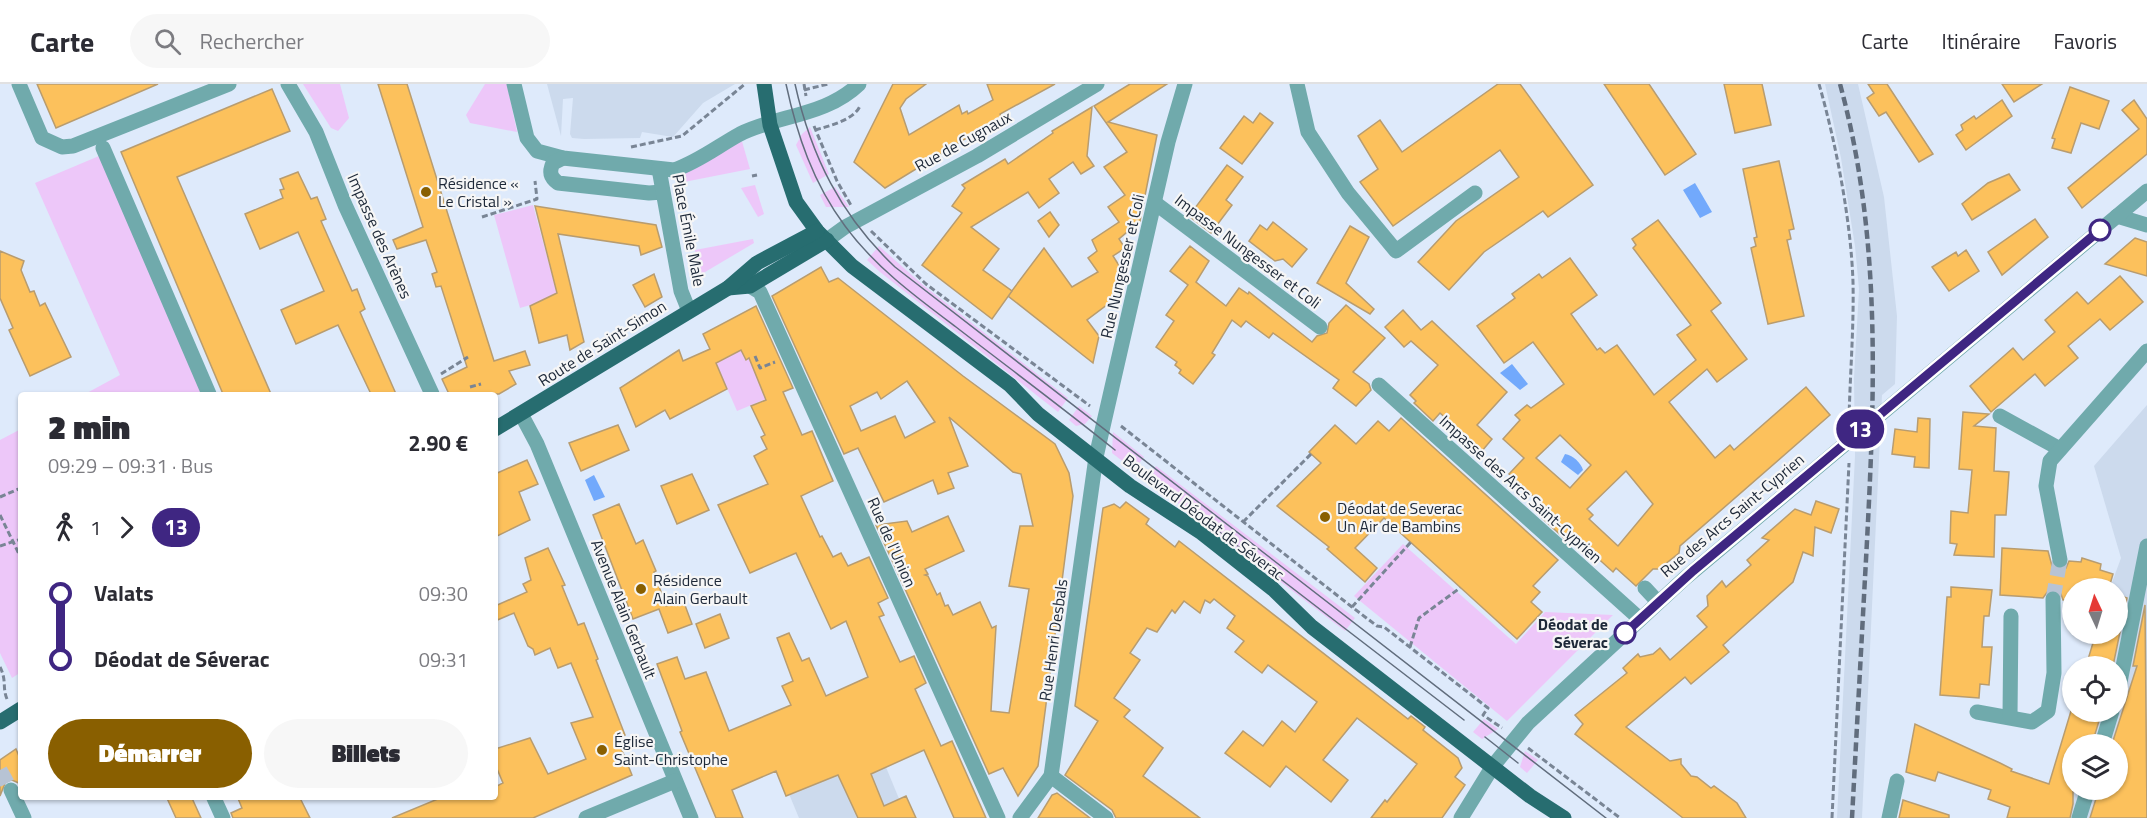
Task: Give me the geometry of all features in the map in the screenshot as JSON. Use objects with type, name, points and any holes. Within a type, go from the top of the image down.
[{"type":"main road","points":[[764,84],[770,125],[791,190],[822,236]]},
{"type":"main road","name":"Route de Saint-Simon","points":[[728,288],[750,286],[766,278],[822,236]]},
{"type":"main road","name":"Route de Saint-Simon","points":[[498,427],[728,288],[757,263],[822,236]]},
{"type":"main road","name":"Boulevard Déodat de Séverac","points":[[822,236],[861,274],[1010,385],[1038,414],[1096,457],[1130,486],[1202,533],[1273,589],[1312,627],[1530,796],[1564,818]]},
{"type":"main road","points":[[0,722],[18,711]]},
{"type":"street","points":[[19,84],[42,138],[62,147],[73,146],[229,84]]},
{"type":"street","points":[[514,84],[527,138],[537,151],[563,158],[659,169]]},
{"type":"street","name":"Place Émile Male","points":[[689,311],[681,291],[659,169],[674,170],[686,166],[741,134],[835,102],[859,84]]},
{"type":"street","name":"Rue de Cugnaux","points":[[822,236],[861,219],[977,156],[1097,84]]},
{"type":"street","name":"Rue Nungesser et Coli","points":[[1096,457],[1185,84]]},
{"type":"street","points":[[1297,84],[1308,132],[1348,194],[1396,252],[1475,193]]},
{"type":"street","name":"Impasse des Arènes","points":[[292,89],[316,132],[345,205],[433,387]]},
{"type":"street","points":[[103,148],[208,392]]},
{"type":"street","points":[[563,158],[553,163],[550,171],[552,179],[558,183],[649,193],[662,192]]},
{"type":"street","name":"Rue des Arcs Saint-Cyprien","points":[[1461,818],[1493,766],[1515,738],[1569,683],[1658,602],[1845,442],[2147,191]]},
{"type":"street","name":"Impasse Nungesser et Coli","points":[[1155,203],[1320,327]]},
{"type":"street","points":[[2117,216],[2147,225]]},
{"type":"street","name":"Rue de l'Union","points":[[750,286],[760,292],[998,818]]},
{"type":"street","points":[[2060,560],[2046,486],[2050,461],[2147,351]]},
{"type":"street","name":"Impasse des Arcs Saint-Cyprien","points":[[1379,385],[1640,620]]},
{"type":"street","name":"Avenue Alain Gerbault","points":[[521,414],[537,444],[691,818]]},
{"type":"street","points":[[2000,416],[2060,449]]},
{"type":"street","name":"Rue Henri Desbals","points":[[1020,818],[1051,776],[1096,457]]},
{"type":"street","points":[[2125,656],[2147,546]]},
{"type":"street","points":[[1645,588],[1658,602]]},
{"type":"street","points":[[1977,712],[2010,716],[2032,722],[2048,711],[2054,673],[2053,599]]},
{"type":"street","points":[[2010,716],[2011,616]]},
{"type":"street","points":[[1051,776],[1106,818]]},
{"type":"street","points":[[586,818],[675,781]]},
{"type":"street","points":[[1889,818],[1897,781]]},
{"type":"street","points":[[11,790],[24,818]]},
{"type":"street","points":[[215,800],[223,818]]},
{"type":"street","points":[[2079,818],[2085,800]]},
{"type":"path","points":[[627,148],[682,136],[745,84]]},
{"type":"path","points":[[804,84],[804,90],[828,84]]},
{"type":"path","points":[[1819,84],[1843,204],[1853,281],[1849,421],[1844,432],[1850,464],[1832,818]]},
{"type":"path","points":[[815,130],[837,181],[861,219],[885,248],[926,284],[1077,398],[1106,415],[1352,607],[1410,647],[1488,708],[1483,715],[1620,818]]},
{"type":"path","points":[[482,216],[537,199],[533,172]]},
{"type":"path","points":[[755,356],[760,368],[780,361]]},
{"type":"path","points":[[433,387],[468,357]]},
{"type":"path","points":[[470,387],[481,384]]},
{"type":"path","points":[[1243,522],[1311,454]]},
{"type":"path","points":[[0,497],[18,489]]},
{"type":"path","points":[[0,515],[18,552]]},
{"type":"path","points":[[0,546],[18,540]]},
{"type":"path","points":[[1352,607],[1411,543]]},
{"type":"path","points":[[1410,647],[1419,618],[1460,588]]},
{"type":"path","points":[[0,666],[6,679],[4,692]]},
{"type":"shaded area","points":[[303,84],[340,84],[349,118],[338,131],[331,128]]},
{"type":"shaded area","points":[[485,84],[507,84],[517,132],[470,123],[466,115]]},
{"type":"shaded area","points":[[547,84],[735,84],[703,103],[673,137],[642,132],[640,138],[584,139],[572,138],[570,134],[573,98],[563,99],[561,136]]},
{"type":"shaded area","points":[[1825,84],[1858,84],[1884,197],[1897,316],[1895,384],[1882,395],[1862,818],[1837,818],[1855,456],[1854,378],[1859,289],[1855,246],[1841,158]]},
{"type":"shaded area","points":[[810,127],[829,174],[813,183],[796,145],[802,134]]},
{"type":"shaded area","points":[[741,138],[750,169],[684,182],[682,173]]},
{"type":"shaded area","points":[[99,156],[201,392],[89,392],[120,375],[35,183]]},
{"type":"shaded area","points":[[755,185],[764,214],[758,217],[741,188]]},
{"type":"shaded area","points":[[835,187],[849,207],[826,207],[820,195]]},
{"type":"shaded area","points":[[533,205],[558,297],[520,308],[494,215]]},
{"type":"shaded area","points":[[753,239],[754,243],[700,275],[695,250]]},
{"type":"shaded area","points":[[879,246],[923,285],[1068,398],[1058,412],[867,260]]},
{"type":"shaded area","points":[[773,346],[783,369],[757,379],[766,399],[737,411],[716,363],[741,350],[746,360]]},
{"type":"shaded area","points":[[2147,405],[2147,818],[2039,818],[2062,743],[2062,800],[2128,800],[2128,734],[2065,734],[2068,722],[2128,722],[2128,656],[2089,656],[2093,644],[2128,644],[2128,578],[2114,578],[2121,558],[2094,466]]},
{"type":"shaded area","points":[[1079,406],[1092,416],[1085,424],[1076,426],[1069,420]]},
{"type":"shaded area","points":[[18,431],[18,674],[12,678],[0,653],[0,440]]},
{"type":"shaded area","points":[[1113,432],[1144,457],[1134,470],[1112,453]]},
{"type":"shaded area","points":[[1156,466],[1355,618],[1345,631],[1146,479]]},
{"type":"shaded area","points":[[1403,544],[1516,644],[1545,612],[1613,615],[1507,721],[1354,596]]},
{"type":"shaded area","points":[[1484,719],[1498,729],[1482,739],[1473,732]]},
{"type":"shaded area","points":[[871,731],[907,818],[799,818],[779,770]]},
{"type":"shaded area","points":[[1525,751],[1538,760],[1527,773],[1520,767]]},
{"type":"water","points":[[1695,183],[1712,212],[1700,218],[1683,190]]},
{"type":"water","points":[[1512,364],[1528,384],[1520,390],[1500,373]]},
{"type":"water","points":[[1565,454],[1574,458],[1580,465],[1583,470],[1578,475],[1561,462]]},
{"type":"water","points":[[594,475],[605,497],[594,501],[585,480]]},
{"type":"building","points":[[37,84],[158,84],[56,128]]},
{"type":"building","name":"Résidence « Le Cristal »","points":[[378,84],[407,84],[494,361],[525,351],[530,365],[509,371],[516,384],[499,394],[498,392],[448,392],[442,379],[467,367],[441,286],[436,287],[432,274],[437,272],[426,240],[397,249],[393,240],[423,227]]},
{"type":"building","points":[[893,84],[926,84],[906,99],[900,108],[909,135],[959,105],[962,114],[967,111],[968,114],[993,100],[987,84],[1055,84],[1000,114],[1001,117],[885,188],[854,162]]},
{"type":"building","points":[[1130,84],[1167,84],[1108,122],[1157,135],[1140,221],[1119,239],[1125,248],[1113,256],[1125,275],[1120,295],[1087,320],[1099,336],[1093,363],[1008,296],[1044,248],[1072,287],[1098,272],[1088,258],[1097,251],[1092,240],[1119,222],[1108,207],[1125,195],[1104,167],[1127,152],[1094,106]]},
{"type":"building","points":[[1498,84],[1520,84],[1593,185],[1548,217],[1543,211],[1484,252],[1449,290],[1418,262],[1456,221],[1519,177],[1500,150],[1393,226],[1360,182],[1378,169],[1358,136],[1380,120],[1402,152]]},
{"type":"building","points":[[1604,84],[1649,84],[1696,154],[1665,175]]},
{"type":"building","points":[[1724,84],[1762,84],[1771,125],[1735,133]]},
{"type":"building","points":[[1868,84],[1887,84],[1933,154],[1919,162],[1886,112],[1879,116],[1867,98],[1874,93]]},
{"type":"building","points":[[2002,84],[2042,84],[2014,102]]},
{"type":"building","points":[[2070,87],[2109,101],[2099,129],[2081,123],[2071,153],[2052,148],[2055,139],[2052,138]]},
{"type":"building","points":[[272,89],[290,131],[177,177],[270,392],[222,392],[121,152]]},
{"type":"building","points":[[2002,100],[2012,116],[1966,150],[1956,135],[1963,130],[1961,125],[1974,116],[1976,119]]},
{"type":"building","points":[[2134,100],[2147,119],[2147,154],[2082,208],[2068,188],[2139,129],[2122,110]]},
{"type":"building","points":[[1092,107],[1087,156],[1094,166],[1081,174],[1073,162],[1049,179],[1059,193],[1039,208],[1028,192],[971,227],[999,249],[983,270],[1012,291],[992,319],[922,265],[962,213],[952,206],[965,188],[962,185],[1005,159],[1008,164],[1053,133],[1052,131]]},
{"type":"building","points":[[1260,113],[1273,123],[1242,164],[1220,148],[1244,116],[1253,123]]},
{"type":"building","points":[[1779,161],[1794,229],[1789,230],[1791,239],[1787,240],[1804,316],[1768,324],[1751,248],[1756,246],[1754,238],[1757,237],[1743,169]]},
{"type":"building","points":[[1227,165],[1243,177],[1226,200],[1232,205],[1211,233],[1189,216]]},
{"type":"building","points":[[298,172],[311,199],[317,197],[326,219],[321,221],[352,291],[357,289],[365,309],[360,312],[395,392],[370,392],[338,325],[296,344],[281,310],[324,291],[298,232],[260,249],[245,214],[283,198],[280,190],[284,189],[280,179]]},
{"type":"building","points":[[2009,174],[2020,190],[1972,220],[1962,204],[1988,183]]},
{"type":"building","points":[[535,206],[656,225],[662,247],[641,255],[639,246],[558,234],[584,342],[570,350],[567,335],[539,343],[530,306],[557,293]]},
{"type":"building","points":[[1050,212],[1059,225],[1049,237],[1038,221]]},
{"type":"building","points":[[2035,219],[2048,237],[2002,275],[1988,252]]},
{"type":"building","points":[[1658,220],[1721,303],[1711,311],[1747,359],[1717,382],[1707,369],[1669,402],[1715,458],[1730,445],[1734,450],[1806,387],[1830,415],[1680,546],[1679,553],[1659,569],[1653,569],[1636,586],[1616,568],[1613,572],[1572,535],[1566,540],[1542,518],[1549,511],[1509,474],[1524,458],[1503,439],[1520,420],[1515,415],[1527,405],[1531,408],[1564,384],[1533,342],[1504,363],[1477,326],[1515,298],[1512,294],[1539,274],[1542,278],[1570,258],[1597,295],[1571,314],[1597,350],[1600,348],[1605,353],[1617,345],[1654,395],[1696,360],[1677,335],[1691,325],[1633,248],[1636,245],[1632,239]],"holes":[[[1560,435],[1591,465],[1570,488],[1536,458]],[[1626,471],[1653,504],[1618,546],[1589,519],[1593,515],[1587,509]]]},
{"type":"building","points":[[1273,222],[1307,249],[1292,267],[1283,259],[1275,261],[1249,241],[1260,225],[1267,230]]},
{"type":"building","points":[[1350,226],[1369,237],[1346,283],[1374,309],[1370,314],[1317,283]]},
{"type":"building","points":[[2135,238],[2147,242],[2147,276],[2105,264]]},
{"type":"building","points":[[1190,246],[1209,261],[1196,282],[1226,306],[1239,288],[1248,294],[1249,292],[1312,342],[1317,336],[1327,333],[1329,323],[1346,305],[1385,338],[1353,372],[1369,384],[1371,390],[1356,406],[1333,388],[1339,380],[1273,333],[1269,338],[1246,321],[1241,327],[1232,320],[1212,353],[1215,355],[1193,384],[1179,373],[1181,370],[1175,365],[1177,362],[1156,347],[1174,321],[1166,315],[1188,285],[1170,271]]},
{"type":"building","points":[[1966,250],[1979,271],[1949,291],[1932,267],[1956,252],[1958,256]]},
{"type":"building","points":[[0,251],[24,261],[21,270],[30,292],[34,291],[40,306],[45,303],[71,357],[30,376],[9,330],[13,328],[0,298]]},
{"type":"building","points":[[821,267],[829,282],[838,278],[963,376],[1055,444],[1069,473],[1073,496],[1038,766],[1018,796],[1003,768],[989,774],[876,525],[907,521],[912,532],[948,516],[964,551],[925,569],[928,574],[925,575],[928,576],[937,595],[940,593],[945,606],[948,605],[953,615],[980,602],[992,628],[996,626],[991,711],[1009,713],[1029,589],[1009,586],[1020,526],[1033,526],[1021,474],[1013,472],[949,417],[968,466],[948,473],[954,488],[938,494],[933,480],[884,502],[858,448],[844,454],[772,296]],"holes":[[[907,381],[935,422],[905,438],[895,416],[861,431],[850,406],[877,392],[881,399]]]},
{"type":"building","points":[[654,274],[662,297],[645,307],[633,285]]},
{"type":"building","points":[[2120,276],[2143,302],[2110,330],[2100,319],[2068,346],[2078,358],[2045,386],[2035,374],[1991,412],[1970,386],[2013,348],[2023,360],[2055,332],[2045,320],[2077,292],[2088,304]]},
{"type":"building","points":[[756,306],[793,388],[783,392],[802,435],[812,431],[833,481],[801,496],[820,537],[822,536],[833,557],[841,553],[848,566],[869,557],[888,598],[878,603],[884,615],[879,617],[900,662],[914,656],[926,683],[915,689],[941,746],[952,741],[986,818],[954,818],[924,750],[871,774],[884,806],[906,796],[916,818],[858,818],[838,775],[786,796],[776,771],[732,790],[743,818],[716,818],[680,732],[682,731],[657,664],[677,657],[685,679],[706,672],[729,731],[791,705],[782,686],[793,681],[777,638],[789,633],[802,661],[809,658],[826,696],[868,677],[846,621],[831,629],[796,553],[750,573],[718,505],[768,484],[754,456],[767,449],[761,437],[765,435],[751,406],[766,400],[749,358],[746,360],[741,350],[716,363],[727,389],[670,419],[665,410],[636,427],[620,388],[679,350],[683,361],[710,349],[703,334]]},
{"type":"building","points":[[1403,310],[1421,330],[1432,321],[1507,392],[1477,425],[1492,439],[1482,451],[1440,413],[1433,421],[1414,403],[1416,401],[1410,395],[1438,365],[1411,341],[1404,347],[1385,327]]},
{"type":"building","points":[[1963,412],[1989,414],[1974,426],[1996,428],[1994,471],[2009,472],[2006,515],[1995,515],[1994,557],[1954,555],[1957,544],[1950,543],[1951,511],[1968,513],[1972,470],[1959,469]]},
{"type":"building","points":[[1401,418],[1558,560],[1533,586],[1540,592],[1531,602],[1542,612],[1517,639],[1384,518],[1355,548],[1377,568],[1365,582],[1327,549],[1329,547],[1277,506],[1321,463],[1309,452],[1335,425],[1356,444],[1378,421],[1389,431]]},
{"type":"building","points":[[1918,418],[1930,419],[1929,468],[1914,467],[1915,457],[1892,454],[1895,429],[1917,432]]},
{"type":"building","points":[[618,425],[629,450],[581,471],[569,443]]},
{"type":"building","points":[[527,460],[538,484],[519,492],[530,520],[498,536],[498,473]]},
{"type":"building","points":[[692,474],[709,510],[677,524],[661,486]]},
{"type":"building","points":[[1816,501],[1839,509],[1831,533],[1815,527],[1813,556],[1803,552],[1793,582],[1723,645],[1729,652],[1691,684],[1685,677],[1626,727],[1670,761],[1681,759],[1681,764],[1691,776],[1697,777],[1711,788],[1714,786],[1737,803],[1746,818],[1683,818],[1575,734],[1583,724],[1575,715],[1627,673],[1623,668],[1638,654],[1640,657],[1653,654],[1660,648],[1670,660],[1707,627],[1697,616],[1708,606],[1707,596],[1722,581],[1726,587],[1751,565],[1747,560],[1769,540],[1762,538],[1795,509],[1811,515]]},
{"type":"building","points":[[1126,502],[1149,519],[1146,524],[1175,547],[1179,541],[1408,719],[1411,716],[1425,727],[1423,730],[1458,758],[1462,768],[1455,777],[1465,785],[1442,818],[1371,818],[1385,800],[1387,802],[1417,764],[1357,718],[1323,760],[1348,780],[1331,802],[1286,766],[1270,787],[1225,753],[1243,731],[1263,746],[1282,721],[1295,732],[1317,702],[1268,665],[1262,673],[1235,652],[1244,641],[1227,628],[1235,616],[1214,599],[1210,603],[1205,600],[1200,613],[1184,601],[1175,613],[1172,610],[1157,632],[1147,628],[1130,653],[1140,660],[1114,698],[1130,710],[1124,717],[1163,748],[1143,776],[1200,818],[1116,818],[1112,810],[1065,775],[1098,721],[1075,706],[1103,508],[1114,504],[1120,508]]},
{"type":"building","points":[[619,504],[636,544],[643,540],[656,571],[654,572],[666,606],[683,600],[692,624],[668,633],[659,609],[633,619],[593,515]]},
{"type":"building","points":[[548,548],[565,585],[562,586],[578,625],[584,623],[598,659],[596,660],[625,735],[617,738],[632,775],[533,818],[392,818],[435,800],[498,800],[498,786],[503,783],[498,771],[498,748],[530,738],[548,774],[586,759],[571,723],[593,717],[571,663],[558,668],[550,648],[535,655],[533,649],[528,646],[514,613],[498,620],[498,605],[527,592],[523,584],[531,580],[525,558]]},
{"type":"building","points":[[2002,548],[2048,551],[2052,566],[2057,569],[2066,568],[2069,561],[2081,562],[2082,558],[2101,564],[2100,570],[2113,574],[2112,578],[2062,578],[2062,597],[2053,589],[2048,591],[2043,598],[2000,595]]},
{"type":"building","points":[[1951,587],[1992,590],[1989,616],[1984,616],[1982,647],[1992,647],[1989,685],[1980,684],[1979,698],[1940,695],[1947,597],[1951,597]]},
{"type":"building","points":[[2145,605],[2147,818],[2090,818],[2096,800],[2128,800],[2128,734],[2115,734],[2119,722],[2128,722],[2128,694],[2137,666],[2133,666]]},
{"type":"building","points":[[720,614],[729,638],[705,648],[696,624]]},
{"type":"building","points":[[2093,644],[2118,644],[2115,656],[2089,656]]},
{"type":"building","points":[[2068,722],[2099,722],[2095,734],[2064,734]]},
{"type":"building","points":[[1915,724],[2000,763],[2012,769],[2011,771],[2049,784],[2062,741],[2062,800],[2073,800],[2070,818],[2007,818],[2010,807],[1988,799],[1991,790],[1938,772],[1935,781],[1906,772]]},
{"type":"building","points":[[16,749],[18,783],[12,780],[6,781],[0,796],[0,760]]},
{"type":"building","points":[[1057,793],[1090,818],[1038,818],[1052,795]]},
{"type":"building","points":[[168,800],[193,800],[201,818],[176,818]]},
{"type":"building","points":[[239,800],[301,800],[310,818],[233,818],[231,813],[242,808]]},
{"type":"building","points":[[1903,800],[1949,815],[1949,818],[1899,818]]},
{"type":"tunnel","points":[[2053,599],[2060,560]]},
{"type":"tunnel","points":[[0,770],[11,790]]},
{"type":"tram line","points":[[786,84],[795,122],[815,176],[834,210],[869,255],[911,293],[1115,450]]},
{"type":"tram line","points":[[795,84],[810,136],[831,183],[859,227],[895,267],[1606,818]]},
{"type":"tram line","points":[[1200,517],[1464,720]]},
{"type":"tram line","points":[[1485,737],[1518,763]]},
{"type":"railway","points":[[1840,84],[1863,197],[1869,254],[1873,368],[1870,483],[1852,818]]},
{"type":"bus line","name":"13","points":[[1625,633],[1693,571],[2100,230]]},
{"type":"place","name":"Résidence « Le Cristal »","points":[[426,192]]},
{"type":"place","name":"Déodat de Severac Un Air de Bambins","points":[[1325,517]]},
{"type":"place","name":"Résidence Alain Gerbault","points":[[641,589]]},
{"type":"place","name":"Déodat de Séverac","points":[[1625,633]]},
{"type":"place","name":"Église Saint-Christophe","points":[[602,750]]}]
